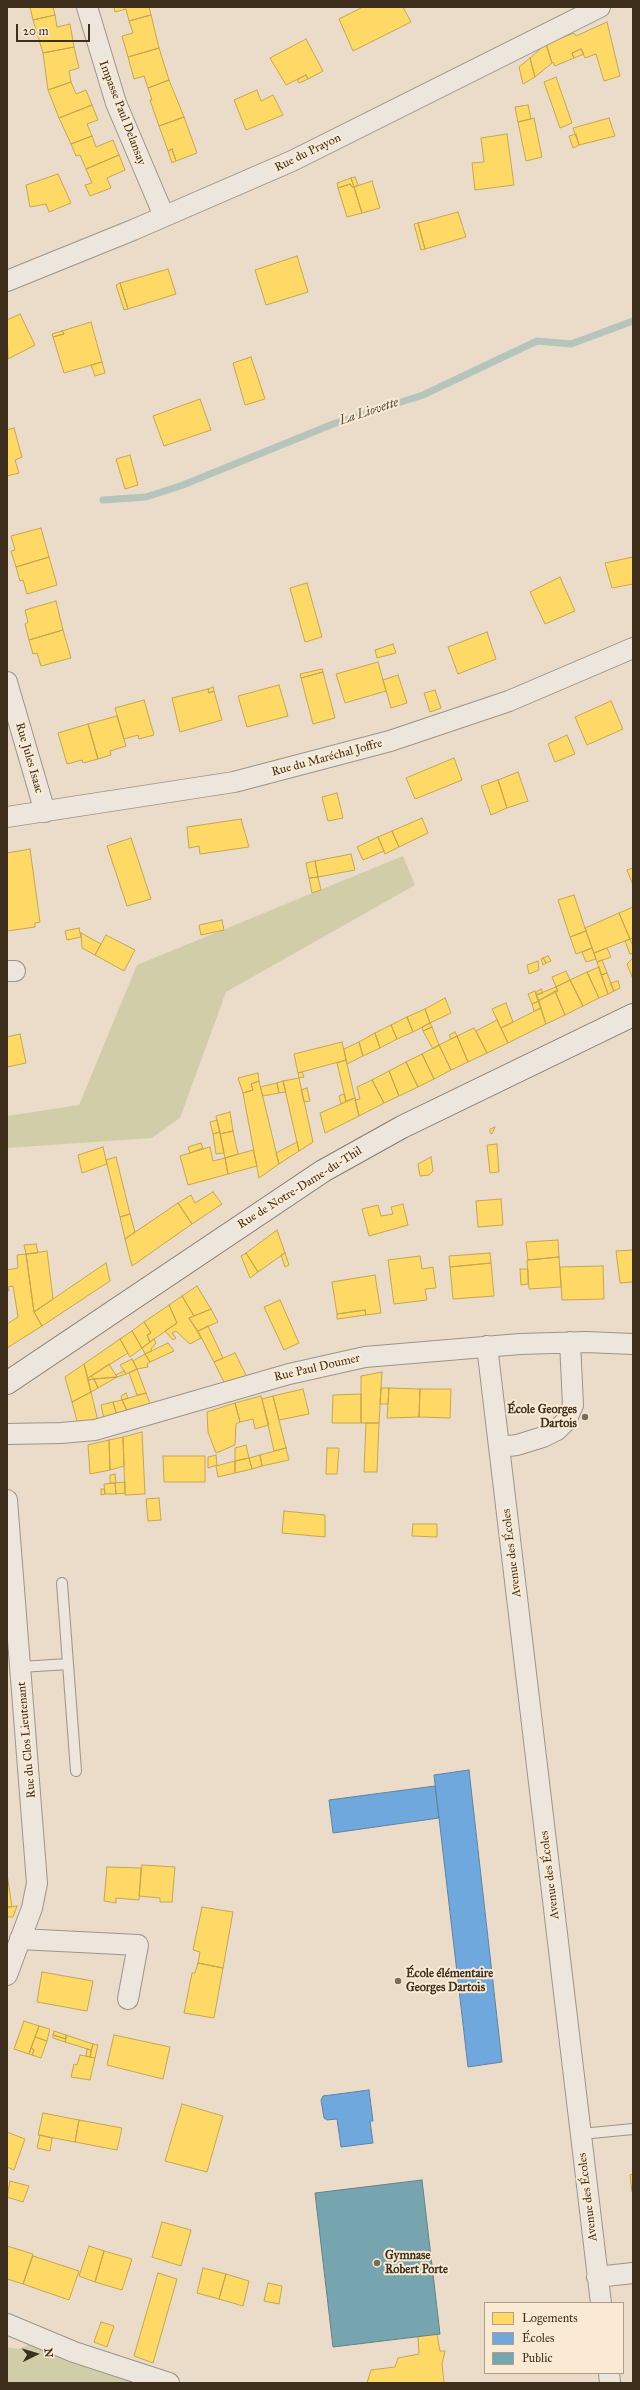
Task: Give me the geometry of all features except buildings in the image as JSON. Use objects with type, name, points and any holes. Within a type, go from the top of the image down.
[{"type":"main road","name":"Rue de Notre-Dame-du-Thil","points":[[7,1383],[323,1171],[402,1127],[633,1015]]},
{"type":"street","name":"Impasse Paul Delansay","points":[[87,7],[116,103],[164,216]]},
{"type":"street","name":"Rue du Prayon","points":[[7,281],[292,161],[600,7]]},
{"type":"street","name":"Rue du Maréchal Joffre","points":[[7,818],[234,782],[390,741],[516,698],[633,648]]},
{"type":"street","name":"Rue Jules Isaac","points":[[7,682],[45,812]]},
{"type":"street","name":"Rue Paul Doumer","points":[[7,1434],[61,1433],[95,1430],[289,1374],[365,1357],[487,1346],[570,1342],[633,1344]]},
{"type":"street","points":[[500,1447],[517,1445],[543,1437],[557,1430],[566,1421],[573,1405],[570,1342]]},
{"type":"street","name":"Avenue des Écoles","points":[[487,1346],[600,2302]]},
{"type":"street","name":"Rue du Clos Lieutenant","points":[[7,1500],[37,1883],[32,1908],[7,1975]]},
{"type":"street","points":[[20,1939],[138,1945],[128,1999]]},
{"type":"street","points":[[597,2277],[633,2273]]},
{"type":"street","points":[[7,2324],[74,2352],[169,2383]]},
{"type":"lane","points":[[62,1583],[76,1771]]},
{"type":"lane","points":[[21,1668],[68,1664]]},
{"type":"lane","points":[[581,2134],[633,2128]]},
{"type":"shaded area","points":[[403,856],[415,885],[226,992],[180,1118],[152,1138],[7,1148],[7,1116],[79,1105],[137,965]]},
{"type":"shaded area","points":[[31,2344],[137,2383],[7,2383],[7,2347],[18,2349]]},
{"type":"waterway","name":"La Liovette","points":[[103,500],[146,497],[183,485],[333,424],[423,395],[537,341],[571,344],[633,321]]},
{"type":"place","name":"École Georges Dartois","points":[[585,1417]]},
{"type":"place","name":"École élémentaire Georges Dartois","points":[[398,1981]]},
{"type":"place","name":"Gymnase Robert Porte","points":[[377,2263]]}]
